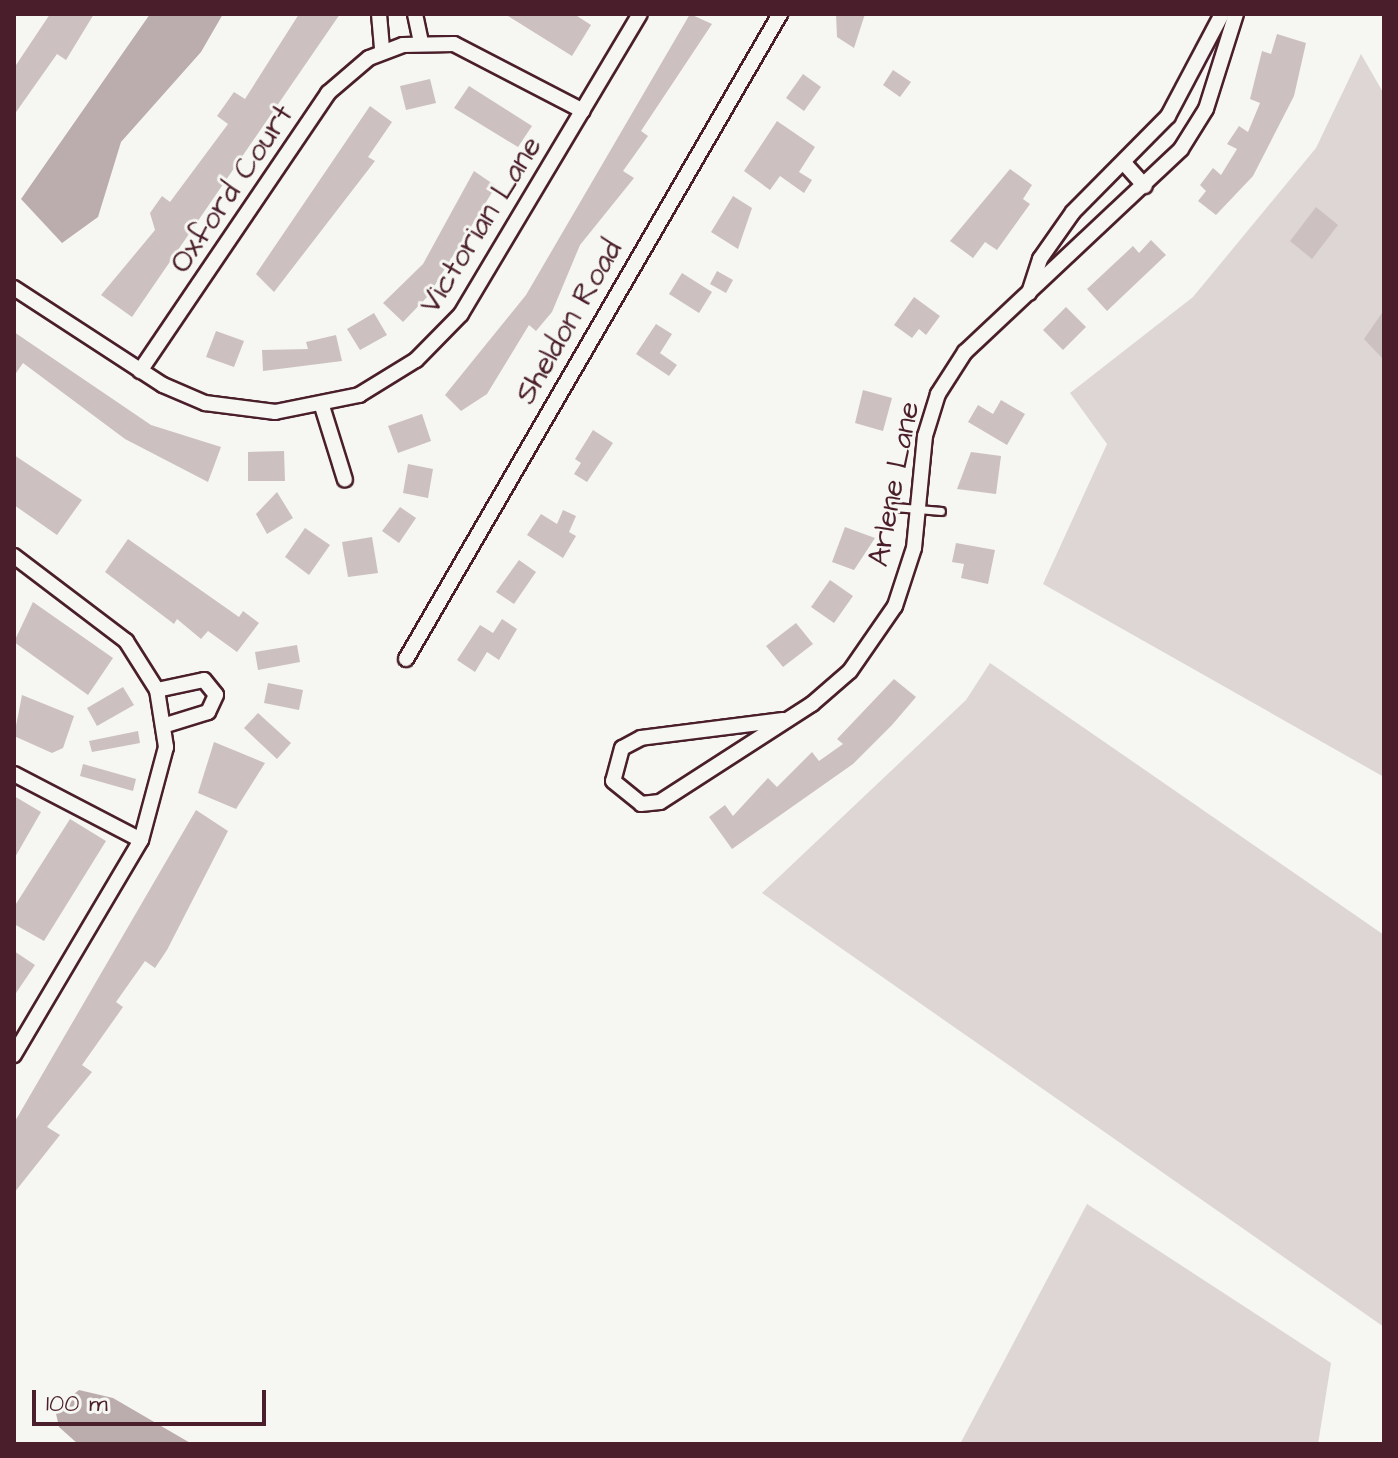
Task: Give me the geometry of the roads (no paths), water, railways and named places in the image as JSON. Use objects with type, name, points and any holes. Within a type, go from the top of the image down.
[{"type":"street","points":[[379,14],[382,52]]},
{"type":"street","points":[[415,14],[421,42]]},
{"type":"street","name":"Victorian Lane","points":[[14,288],[140,371],[230,409],[322,406],[388,381],[448,331],[640,14]]},
{"type":"street","name":"Sheldon Road","points":[[406,659],[780,14]]},
{"type":"street","name":"Arlene Lane","points":[[1029,293],[1040,259],[1073,212],[1168,116],[1222,14]]},
{"type":"street","name":"Arlene Lane","points":[[783,720],[641,738],[622,748],[613,781],[641,804],[660,802],[783,720],[850,671],[895,606],[918,509],[938,394],[965,352],[1145,186],[1206,109],[1236,14]]},
{"type":"street","name":"Oxford Court","points":[[140,371],[328,93],[382,52],[421,42],[482,53],[583,111]]},
{"type":"street","points":[[1124,163],[1145,186]]},
{"type":"street","points":[[322,406],[345,480]]},
{"type":"street","points":[[14,556],[110,624],[157,690],[166,725],[161,785],[141,840],[14,1055]]},
{"type":"street","points":[[157,690],[204,680],[216,695],[208,712],[166,725]]},
{"type":"street","points":[[14,774],[141,840]]},
{"type":"lane","points":[[895,507],[941,511]]}]
